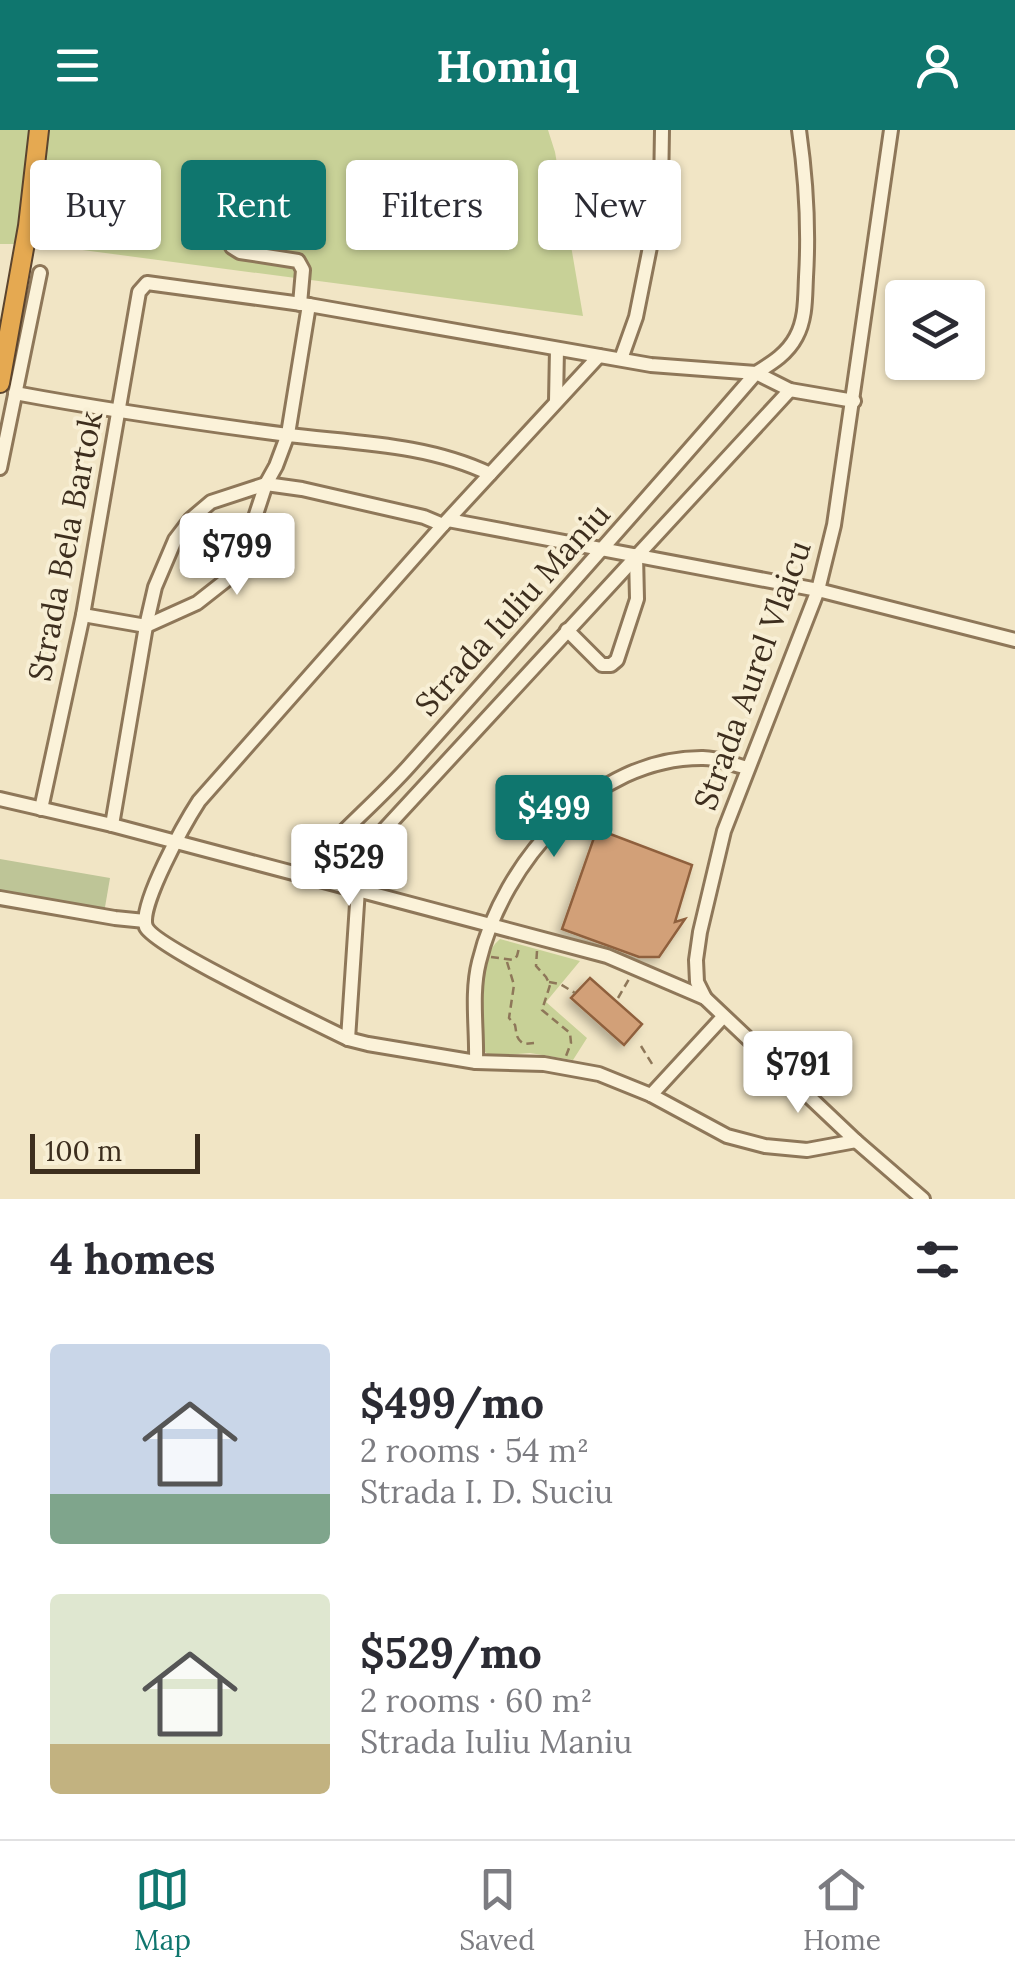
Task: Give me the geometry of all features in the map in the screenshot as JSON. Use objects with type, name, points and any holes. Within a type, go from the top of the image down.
[{"type":"highway","points":[[8,388],[40,130]]},
{"type":"street","points":[[621,359],[636,317],[661,192],[662,130]]},
{"type":"street","name":"Strada Iuliu Maniu","points":[[303,876],[326,847],[378,800],[756,373],[789,349],[804,312],[808,247],[799,130]]},
{"type":"street","name":"Strada Aurel Vlaicu","points":[[705,998],[697,982],[696,960],[724,831],[818,590],[834,525],[891,130]]},
{"type":"street","points":[[83,615],[146,626],[196,603],[225,581],[242,557],[266,484],[288,434],[304,304],[303,270],[298,261],[237,250]]},
{"type":"street","points":[[0,468],[8,388],[40,273]]},
{"type":"street","name":"Strada Bela Bartok","points":[[41,808],[83,615],[140,292],[147,282],[304,304]]},
{"type":"street","points":[[304,304],[651,365],[756,373],[790,390],[854,401]]},
{"type":"street","points":[[556,401],[558,349]]},
{"type":"street","points":[[599,356],[446,522],[200,801],[175,842],[144,921],[152,935],[184,955],[348,1039],[476,1062],[544,1064],[600,1074],[650,1094],[726,1136],[765,1146],[807,1150],[856,1141]]},
{"type":"street","points":[[8,388],[118,412],[401,448],[452,459],[490,474]]},
{"type":"street","name":"Strada Iuliu Maniu","points":[[335,883],[790,390]]},
{"type":"street","points":[[112,825],[146,626],[155,588],[175,540],[191,519],[212,502],[266,484],[446,522],[818,590],[1015,640]]},
{"type":"street","points":[[567,630],[602,665],[617,660],[637,600],[636,555]]},
{"type":"street","points":[[476,1062],[475,984],[480,959],[504,896],[541,842],[583,803],[643,769],[674,760],[707,757],[748,768]]},
{"type":"street","points":[[0,799],[606,956],[705,998],[923,1199]]},
{"type":"street","points":[[348,1039],[358,889]]},
{"type":"street","points":[[0,898],[144,921]]},
{"type":"street","points":[[650,1094],[723,1017]]},
{"type":"path","points":[[486,956],[516,958],[520,945]]},
{"type":"path","points":[[538,950],[536,966],[550,982],[575,993]]},
{"type":"path","points":[[506,960],[514,985],[509,1018],[516,1025],[515,1034],[520,1041],[534,1043]]},
{"type":"path","points":[[618,998],[630,978]]},
{"type":"path","points":[[550,982],[542,1010],[571,1036],[563,1062]]},
{"type":"path","points":[[641,1046],[654,1066]]},
{"type":"green space","points":[[0,130],[548,130],[556,160],[538,160],[538,250],[572,250],[583,316],[82,250],[161,250],[161,160],[30,160],[30,244],[0,244]]},
{"type":"green space","points":[[0,859],[110,878],[104,913],[0,896]]},
{"type":"green space","points":[[500,939],[580,961],[546,1002],[587,1038],[573,1060],[530,1053],[490,1056],[484,1051],[484,975],[492,948]]},
{"type":"building","points":[[597,829],[692,865],[675,922],[685,919],[659,957],[639,957],[562,929]]},
{"type":"building","points":[[590,978],[642,1024],[624,1045],[571,998]]}]
